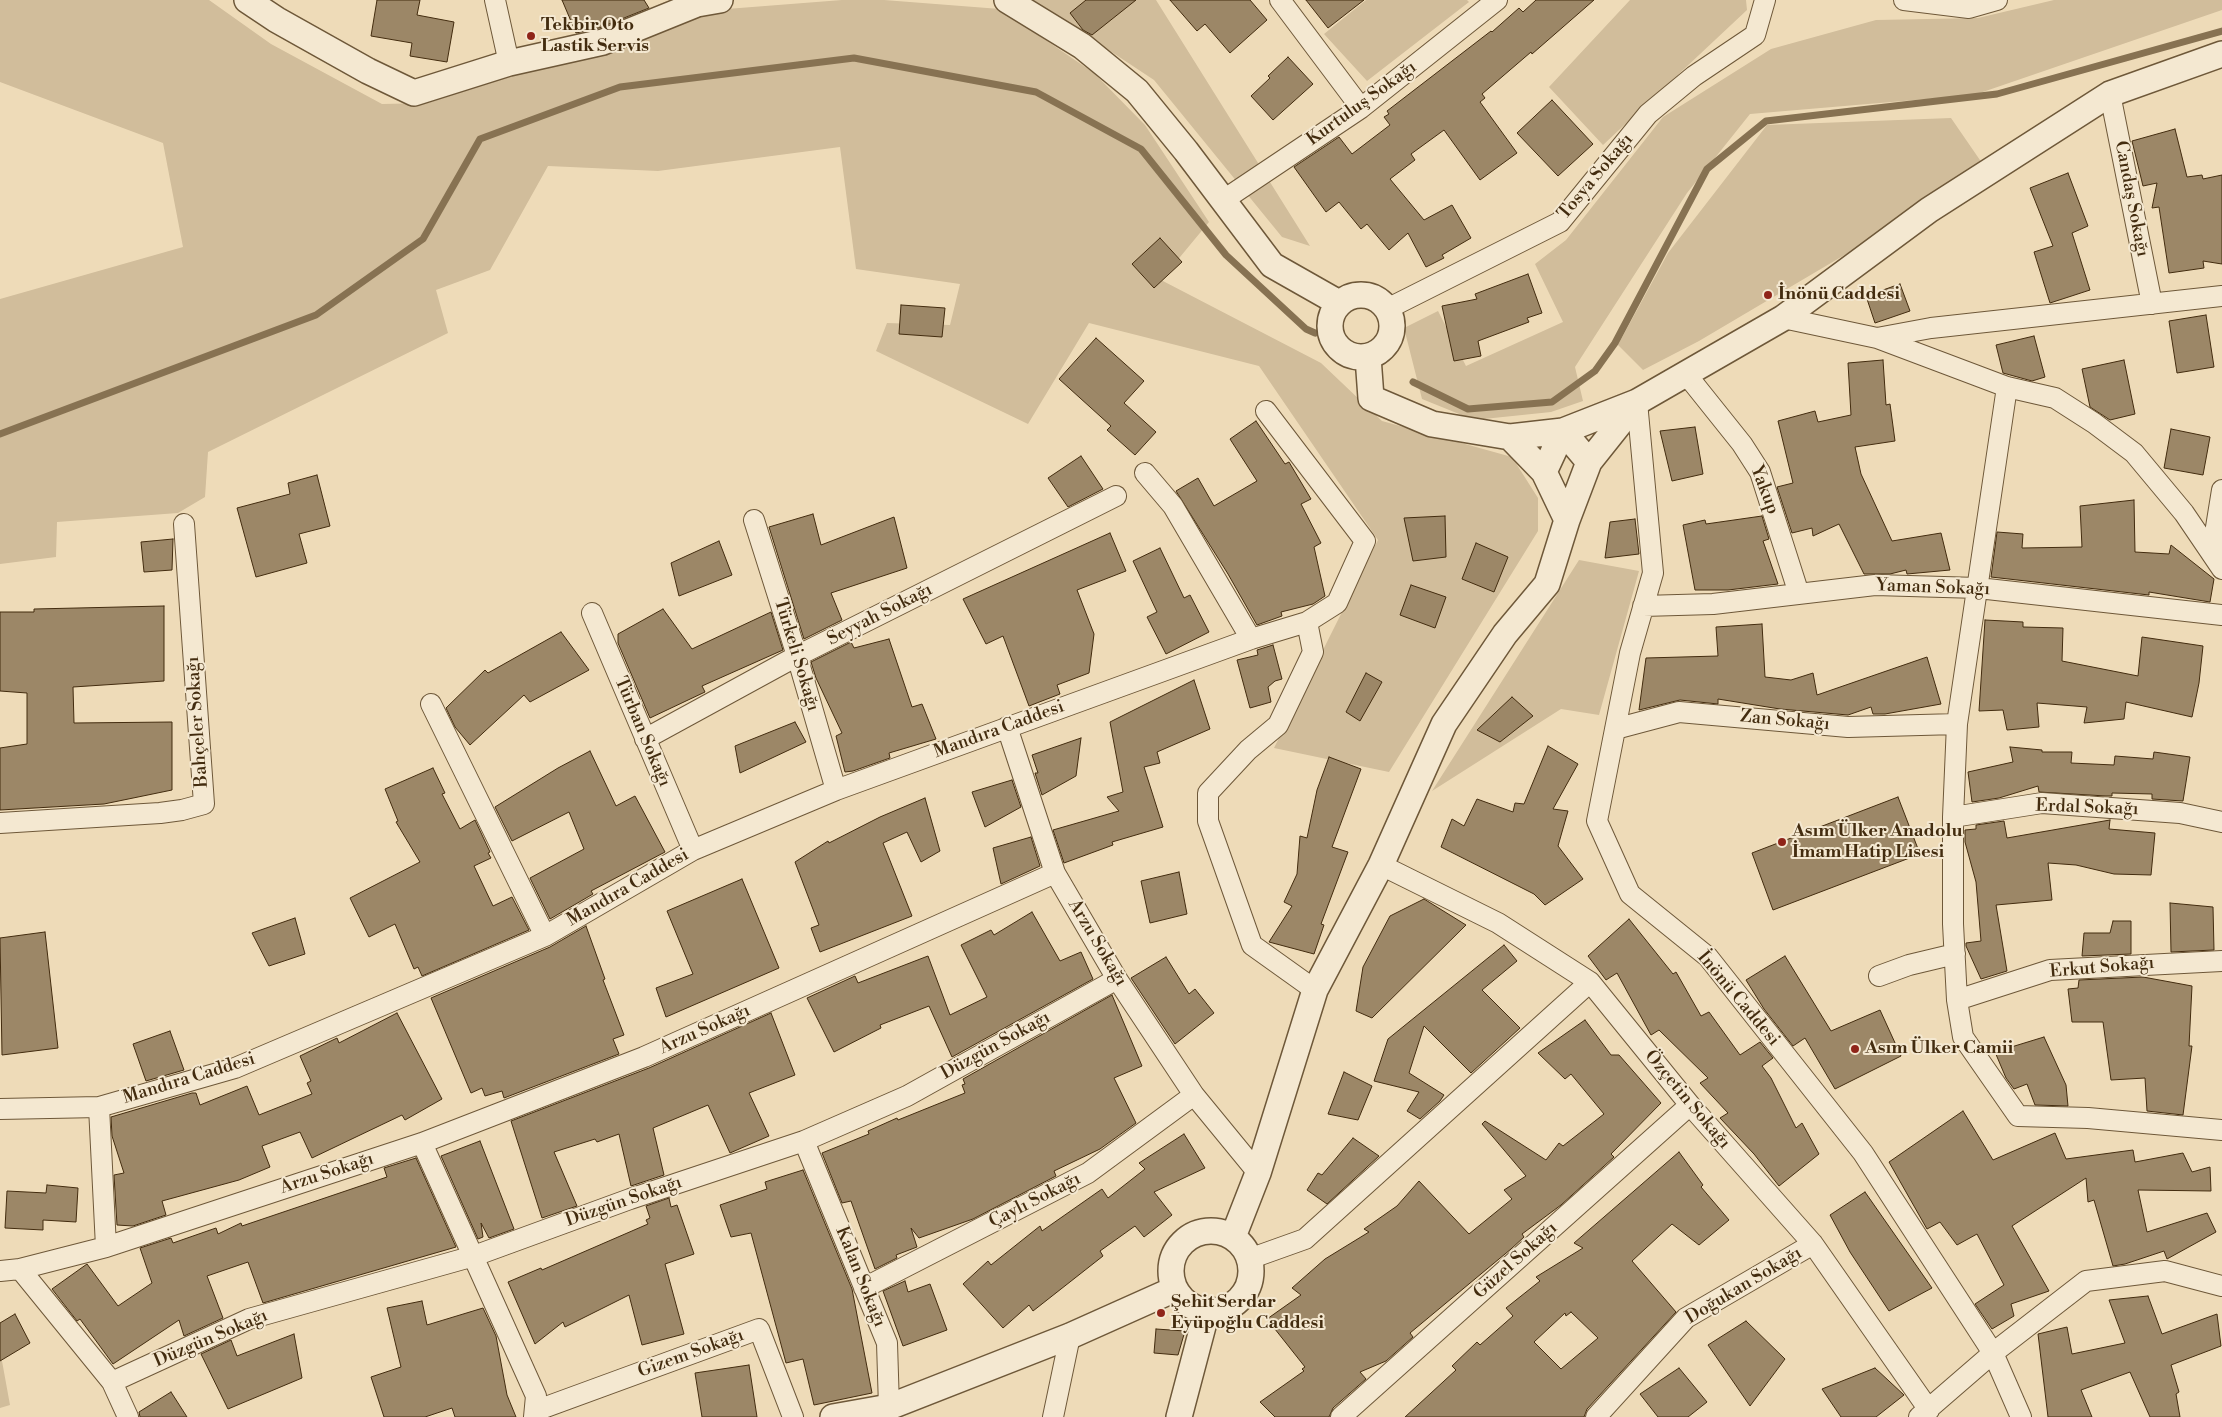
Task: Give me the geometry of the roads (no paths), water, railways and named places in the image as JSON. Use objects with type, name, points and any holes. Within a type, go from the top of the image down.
[{"type":"street","points":[[247,0],[277,20],[368,71],[414,93],[509,63],[603,42],[697,4],[720,0]]},
{"type":"street","points":[[495,0],[509,63]]},
{"type":"street","points":[[1007,0],[1082,46],[1137,91],[1186,151],[1272,265],[1339,303]]},
{"type":"street","points":[[1280,0],[1361,108]]},
{"type":"street","name":"Tosya Sokağı","points":[[1387,309],[1560,222],[1648,114],[1694,76],[1755,35],[1765,0]]},
{"type":"street","points":[[1904,0],[1969,8],[1997,0]]},
{"type":"street","name":"Kurtuluş Sokağı","points":[[1222,201],[1361,108],[1486,3]]},
{"type":"street","points":[[1368,356],[1371,398],[1432,424],[1510,438],[1563,431],[1637,402],[1783,318],[1930,210],[2110,94],[2222,54]]},
{"type":"street","name":"Candaş Sokağı","points":[[2110,94],[2152,304]]},
{"type":"street","points":[[1364,295],[1381,302],[1387,309],[1392,328],[1390,338],[1385,346],[1368,356],[1348,355],[1333,341],[1330,321],[1339,303],[1346,298],[1364,295]]},
{"type":"street","points":[[1877,338],[1931,328],[2222,296]]},
{"type":"street","points":[[1783,318],[1877,338],[2006,387],[2055,398],[2134,453],[2184,513],[2217,560]]},
{"type":"street","name":"Yakup","points":[[1686,374],[1742,444],[1760,472],[1799,594]]},
{"type":"street","points":[[2006,387],[1957,724],[1953,817],[1955,954],[1957,1000],[1963,1037],[2018,1116],[2088,1118],[2222,1130]]},
{"type":"street","points":[[1233,1237],[1258,1174],[1315,990],[1381,865],[1444,724],[1505,634],[1547,584],[1567,520],[1589,462],[1637,402]]},
{"type":"street","name":"İnönü Caddesi","points":[[1637,402],[1653,572],[1630,653],[1597,821],[1630,894],[1708,957],[1863,1153],[1993,1353],[2021,1417]]},
{"type":"street","name":"Mandıra Caddesi","points":[[0,1109],[99,1107],[235,1068],[545,936],[693,850],[836,790],[1251,639],[1307,622],[1337,603],[1365,541],[1266,411]]},
{"type":"street","points":[[1563,431],[1589,462]]},
{"type":"street","points":[[1544,472],[1563,431]]},
{"type":"street","points":[[1510,438],[1544,472],[1567,520]]},
{"type":"street","points":[[1145,473],[1173,506],[1251,639]]},
{"type":"street","points":[[2217,560],[2222,490]]},
{"type":"street","name":"Seyyah Sokağı","points":[[645,739],[797,656],[1116,496]]},
{"type":"street","name":"Türkeli Sokağı","points":[[754,520],[797,656],[836,790]]},
{"type":"street","name":"Bahçeler Sokağı","points":[[0,822],[160,812],[182,810],[204,804],[184,524]]},
{"type":"street","name":"Yaman Sokağı","points":[[1643,606],[1713,604],[1875,585],[1978,588],[2222,615]]},
{"type":"street","name":"Türban Sokağı","points":[[592,612],[693,850]]},
{"type":"street","points":[[1307,622],[1313,652],[1278,725],[1248,750],[1208,793],[1208,821],[1252,945],[1315,990]]},
{"type":"street","points":[[431,704],[545,936]]},
{"type":"street","name":"Zan Sokağı","points":[[1615,729],[1679,712],[1848,726],[1957,724]]},
{"type":"street","points":[[1007,727],[1055,873]]},
{"type":"street","name":"Erdal Sokağı","points":[[1953,817],[2042,803],[2180,812],[2222,822]]},
{"type":"street","name":"Özçetin Sokağı","points":[[1381,865],[1498,923],[1590,982],[1690,1106],[1813,1244],[1924,1413]]},
{"type":"street","name":"Arzu Sokağı","points":[[0,1271],[20,1269],[106,1248],[422,1143],[644,1057],[1055,873],[1118,979],[1194,1095],[1258,1174]]},
{"type":"street","points":[[1879,976],[1909,965],[1955,954]]},
{"type":"street","name":"Erkut Sokağı","points":[[1957,1000],[2050,970],[2222,961]]},
{"type":"street","name":"Düzgün Sokağı","points":[[112,1382],[249,1319],[474,1256],[630,1199],[804,1141],[906,1096],[1118,979]]},
{"type":"street","points":[[1249,1259],[1305,1239],[1590,982]]},
{"type":"street","name":"Çaylı Sokağı","points":[[864,1288],[1088,1173],[1194,1095]]},
{"type":"street","name":"Güzel Sokağı","points":[[1342,1417],[1690,1106]]},
{"type":"street","points":[[99,1107],[106,1248]]},
{"type":"street","name":"Kalan Sokağı","points":[[804,1141],[887,1343],[888,1412]]},
{"type":"street","points":[[422,1143],[536,1396],[534,1414]]},
{"type":"street","points":[[1210,1230],[1224,1232],[1233,1237],[1245,1249],[1249,1259],[1251,1276],[1248,1288],[1240,1299],[1230,1307],[1218,1311],[1207,1311],[1193,1307],[1183,1300],[1175,1289],[1171,1277],[1171,1264],[1175,1251],[1184,1240],[1196,1233],[1210,1230]]},
{"type":"street","name":"Doğukan Sokağı","points":[[1596,1417],[1686,1318],[1813,1244]]},
{"type":"street","points":[[20,1269],[112,1382],[128,1417]]},
{"type":"street","points":[[1924,1413],[1993,1353],[2086,1280],[2165,1271],[2222,1286]]},
{"type":"street","points":[[833,1417],[888,1412],[1070,1336],[1175,1289]]},
{"type":"street","points":[[1179,1417],[1207,1311]]},
{"type":"street","name":"Gizem Sokağı","points":[[534,1414],[759,1329],[793,1417]]},
{"type":"street","points":[[1053,1417],[1070,1336]]},
{"type":"waterway","points":[[1413,382],[1468,409],[1552,402],[1595,371],[1615,343],[1707,169],[1766,121],[1997,94],[2222,31]]},
{"type":"waterway","points":[[0,434],[316,315],[423,239],[480,139],[620,87],[854,58],[1036,92],[1141,149],[1226,255],[1306,329],[1315,333]]},
{"type":"place","name":"Tekbir Oto Lastik Servis","points":[[531,36]]},
{"type":"place","name":"İnönü Caddesi","points":[[1768,295]]},
{"type":"place","name":"Asım Ülker Anadolu İmam Hatip Lisesi","points":[[1782,842]]},
{"type":"place","name":"Asım Ülker Camii","points":[[1855,1049]]},
{"type":"place","name":"Şehit Serdar Eyüpoğlu Caddesi","points":[[1161,1313]]}]
